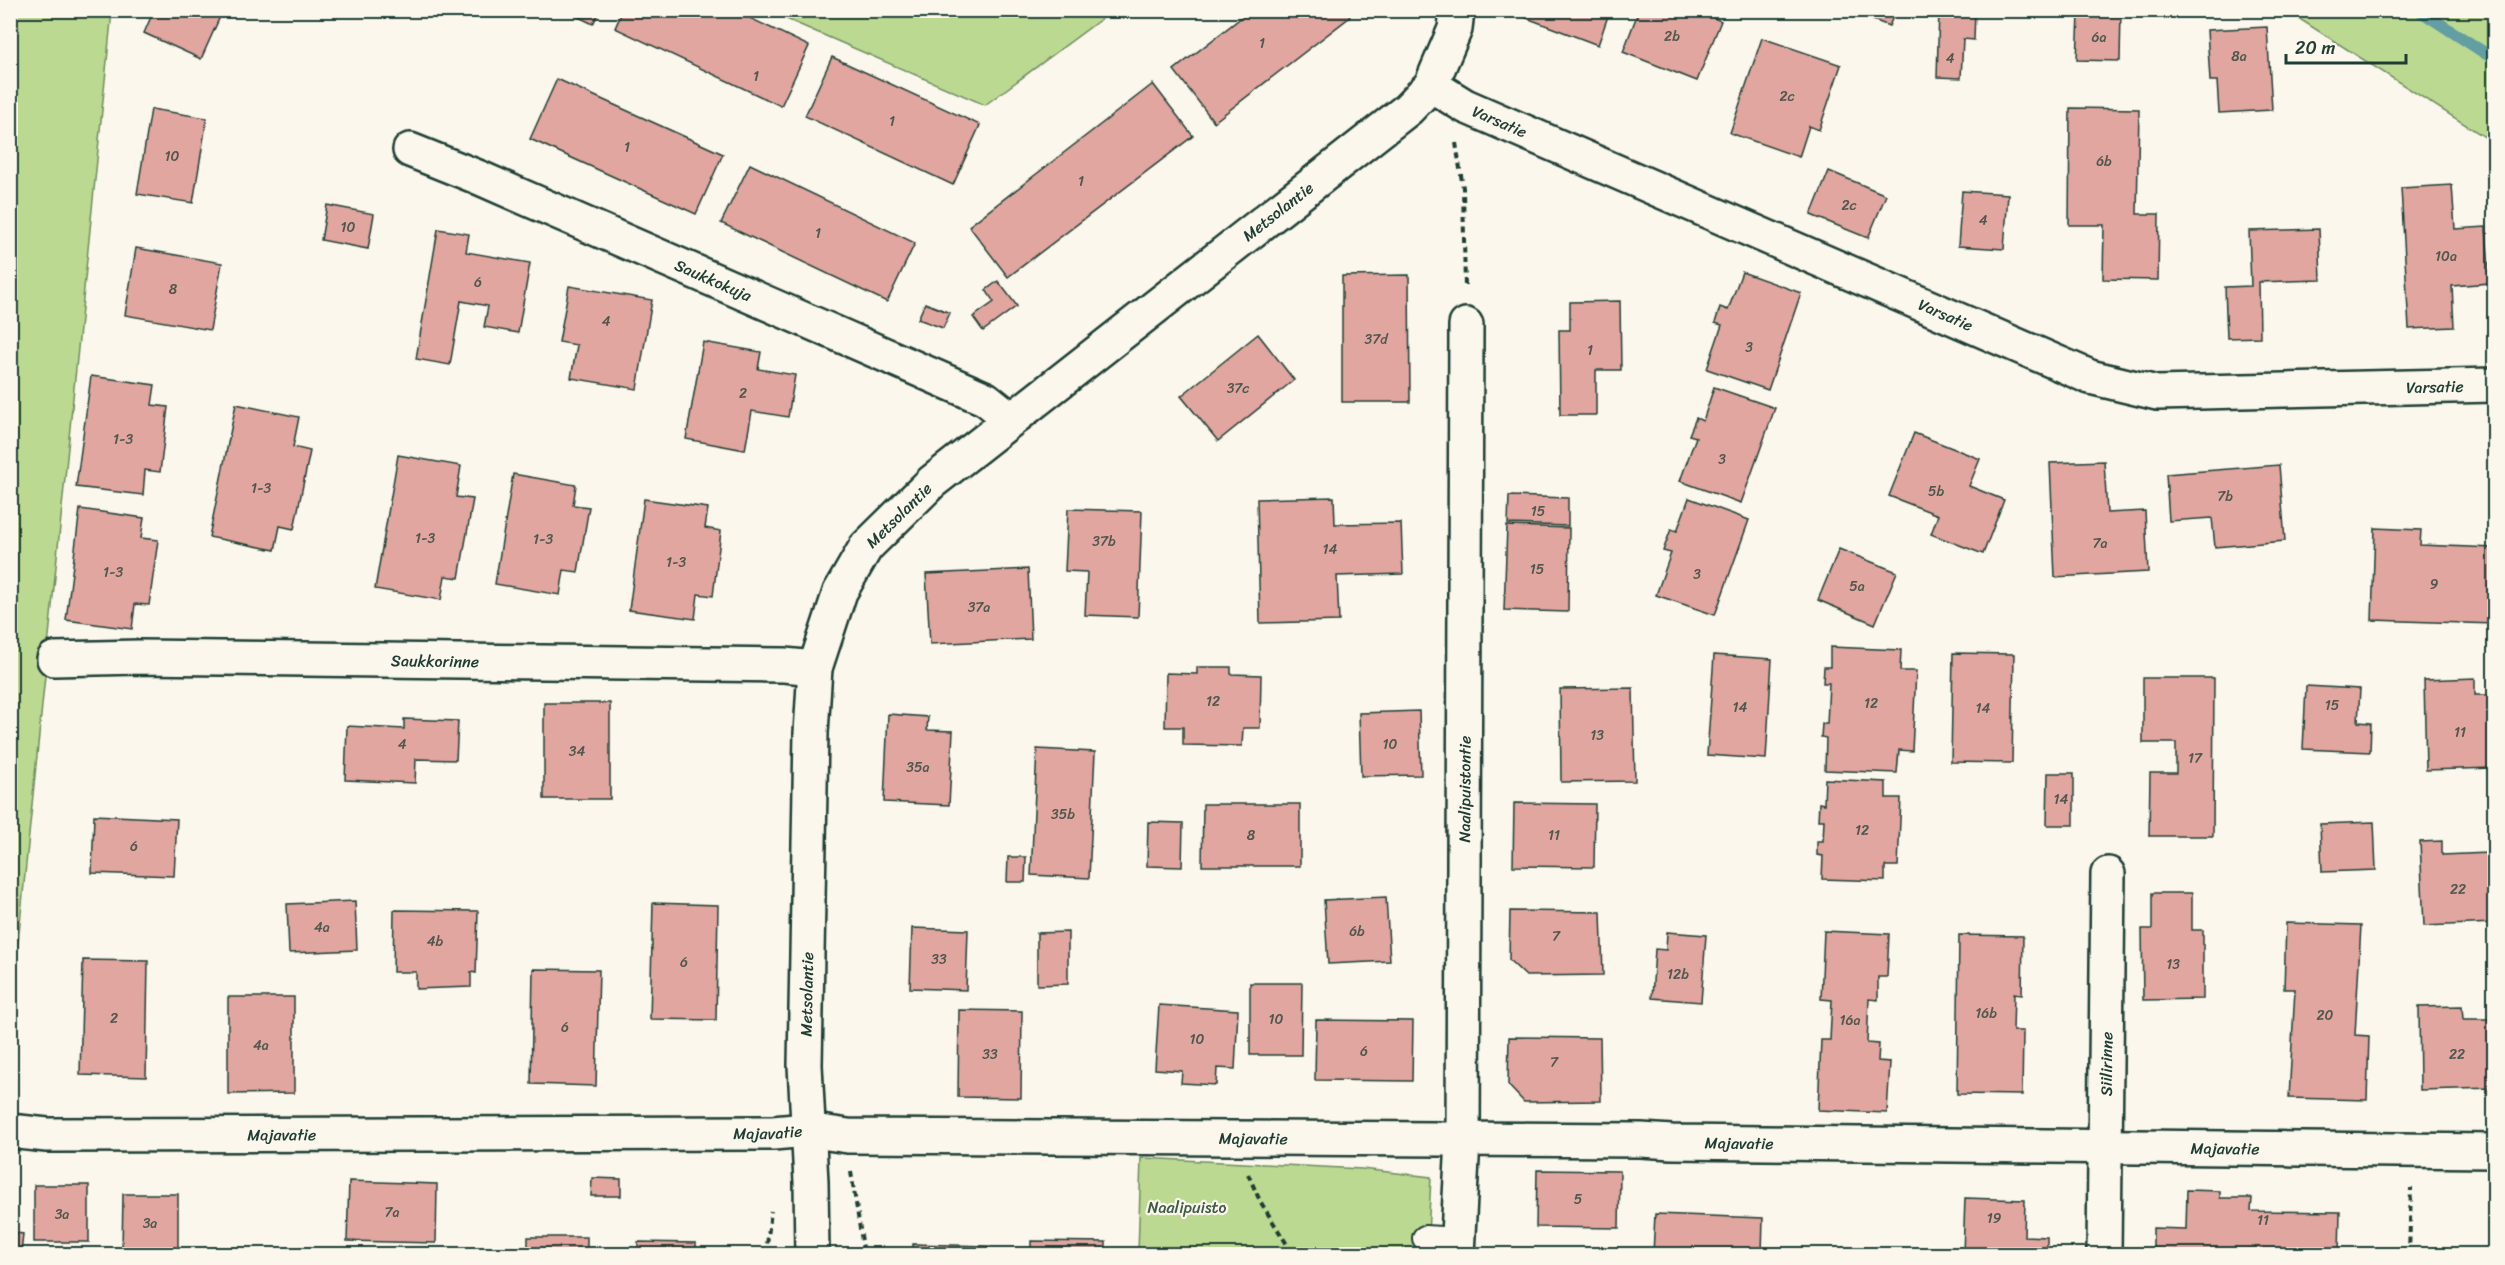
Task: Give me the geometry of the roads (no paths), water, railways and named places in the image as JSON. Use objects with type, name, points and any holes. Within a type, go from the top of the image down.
[{"type":"street","name":"Metsolantie","points":[[812,1254],[805,1065],[811,733],[815,668],[840,592],[866,547],[932,482],[1408,109],[1431,85],[1455,29],[1457,10]]},
{"type":"street","name":"Varsatie","points":[[1431,85],[1465,106],[2090,378],[2157,393],[2494,386]]},
{"type":"street","name":"Saukkokuja","points":[[410,150],[512,192],[986,399],[1011,419]]},
{"type":"street","name":"Naalipuistontie","points":[[1458,1247],[1463,1140],[1466,325]]},
{"type":"street","name":"Saukkorinne","points":[[54,659],[163,657],[772,664],[815,668]]},
{"type":"street","name":"Siilirinne","points":[[2104,1254],[2108,874]]},
{"type":"street","name":"Majavatie","points":[[10,1131],[47,1135],[83,1135],[749,1133],[807,1130],[848,1136],[1233,1140],[1641,1140],[1869,1146],[2275,1147],[2494,1151]]},
{"type":"lane","points":[[1425,1238],[1458,1247]]},
{"type":"waterway","points":[[2419,10],[2494,59]]},
{"type":"park label","name":"Naalipuisto","points":[[1187,1207]]}]
